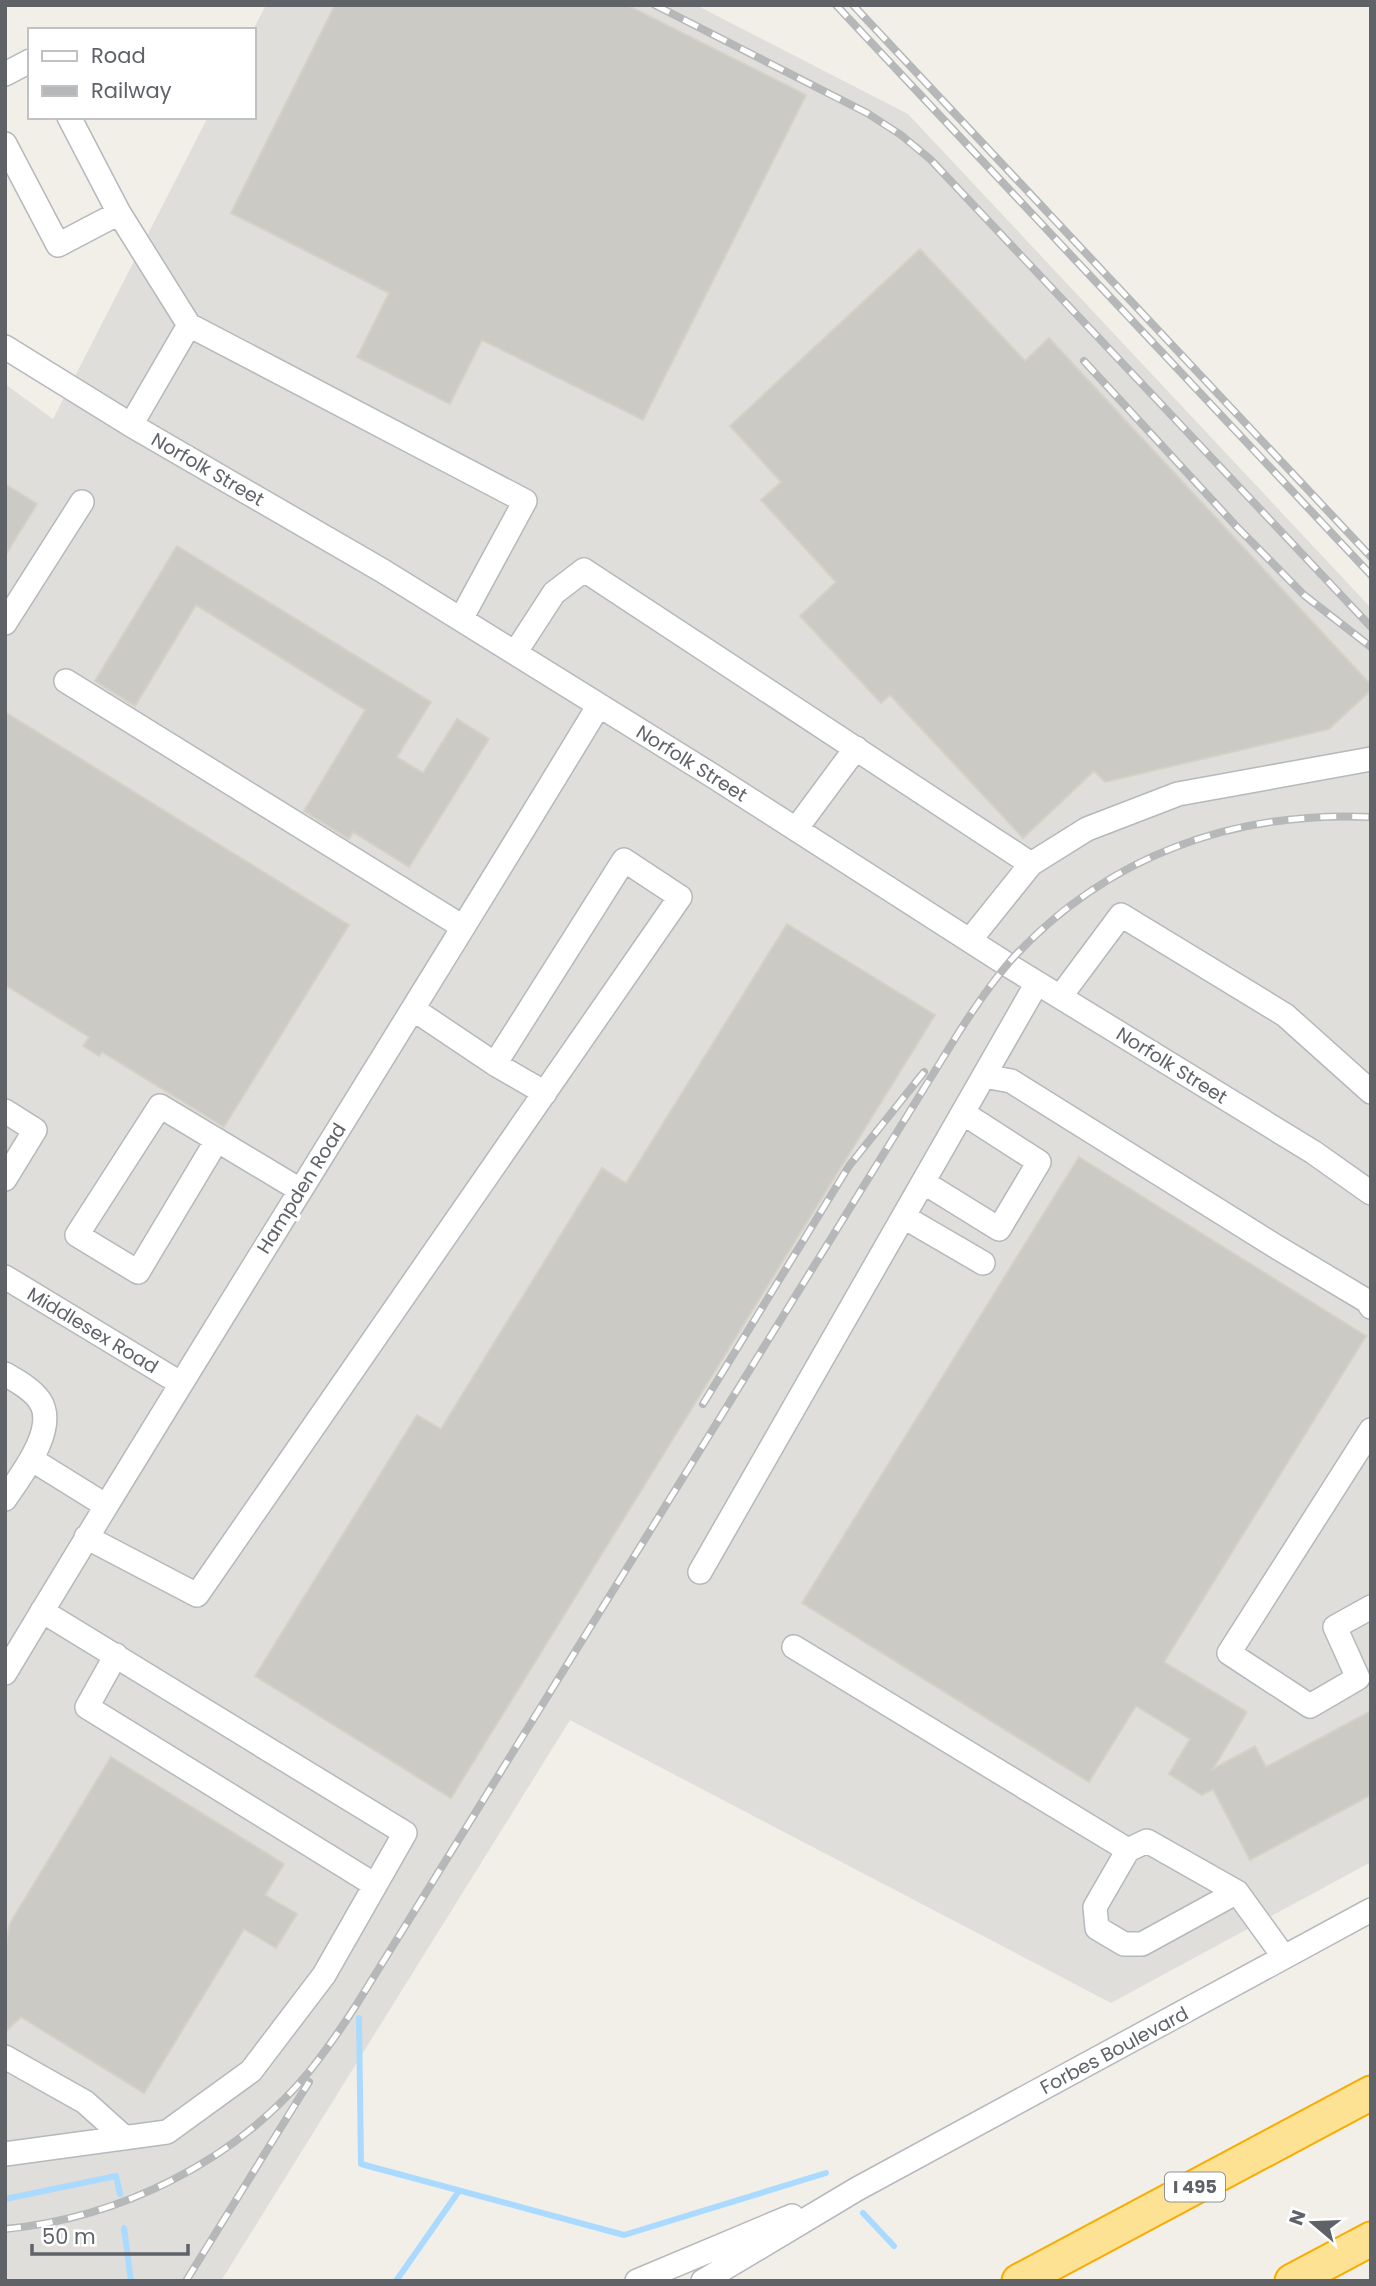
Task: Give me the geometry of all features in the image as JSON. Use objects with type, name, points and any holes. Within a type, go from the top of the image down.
[{"type":"highway","name":"I 495","points":[[1019,2281],[1371,2093]]},
{"type":"highway","points":[[1292,2281],[1371,2239]]},
{"type":"street","points":[[5,74],[28,62]]},
{"type":"street","points":[[70,119],[119,213],[189,326],[525,501],[461,619]]},
{"type":"street","points":[[5,144],[58,245],[119,213]]},
{"type":"street","points":[[131,425],[189,326]]},
{"type":"street","name":"Norfolk Street","points":[[5,347],[131,425],[383,570],[1037,983],[1368,1187]]},
{"type":"street","points":[[5,623],[82,502]]},
{"type":"street","points":[[515,653],[554,593],[584,570],[1031,864]]},
{"type":"street","points":[[66,681],[463,928]]},
{"type":"street","name":"Hampden Road","points":[[5,1673],[105,1505],[599,705]]},
{"type":"street","points":[[796,829],[856,748]]},
{"type":"street","points":[[970,940],[1031,864],[1087,829],[1178,794],[1371,759]]},
{"type":"street","points":[[86,1537],[197,1595],[680,897],[624,860],[495,1064]]},
{"type":"street","points":[[1060,997],[1121,915],[1285,1015],[1371,1092]]},
{"type":"street","points":[[700,1572],[1037,983]]},
{"type":"street","points":[[413,1009],[495,1064],[545,1093]]},
{"type":"street","points":[[984,1076],[1011,1081],[1367,1301],[1371,1307]]},
{"type":"street","points":[[217,1140],[138,1272],[77,1235],[160,1106],[217,1140],[300,1190]]},
{"type":"street","points":[[5,1111],[35,1130],[5,1179]]},
{"type":"street","points":[[923,1182],[999,1229],[1040,1162],[963,1113]]},
{"type":"street","points":[[904,1217],[983,1263]]},
{"type":"street","name":"Middlesex Road","points":[[5,1277],[180,1383]]},
{"type":"street","points":[[5,1374],[24,1385],[39,1400],[46,1414],[44,1430],[31,1459],[5,1499]]},
{"type":"street","points":[[1371,1430],[1363,1459],[1228,1653],[1310,1706],[1358,1678],[1335,1627],[1371,1607]]},
{"type":"street","points":[[31,1459],[105,1505]]},
{"type":"street","points":[[5,2154],[167,2132],[251,2070],[324,1975],[405,1833],[42,1611]]},
{"type":"street","points":[[794,1647],[1128,1850]]},
{"type":"street","points":[[116,1654],[87,1707],[375,1885]]},
{"type":"street","points":[[1237,1892],[1142,1944],[1124,1944],[1097,1928],[1095,1907],[1128,1850],[1147,1841],[1237,1892],[1284,1957]]},
{"type":"street","name":"Forbes Boulevard","points":[[703,2281],[857,2189],[1371,1910]]},
{"type":"street","points":[[5,2057],[85,2102],[124,2138]]},
{"type":"street","name":"Forbes Boulevard","points":[[637,2281],[857,2189]]},
{"type":"shaded area","points":[[266,5],[696,5],[908,114],[1371,608],[1371,1862],[1111,2003],[570,1720],[221,2281],[5,2281],[5,384],[53,419],[207,119],[256,119],[254,28]]},
{"type":"building","points":[[335,5],[627,5],[806,95],[643,420],[482,340],[450,404],[357,357],[389,293],[231,213]]},
{"type":"building","points":[[920,249],[1025,361],[1049,338],[1371,685],[1371,690],[1329,729],[1105,782],[1094,771],[1023,838],[890,695],[881,703],[800,616],[836,582],[761,500],[781,482],[730,426]]},
{"type":"building","points":[[5,484],[37,504],[5,556]]},
{"type":"building","points":[[177,546],[431,702],[397,757],[423,773],[457,719],[489,739],[409,867],[353,832],[349,839],[304,811],[365,710],[196,605],[135,706],[95,681]]},
{"type":"building","points":[[5,712],[349,925],[224,1127],[102,1052],[99,1056],[83,1046],[89,1037],[5,985]]},
{"type":"building","points":[[787,924],[935,1015],[451,1798],[255,1676],[417,1415],[441,1429],[602,1168],[626,1183]]},
{"type":"building","points":[[1079,1157],[1366,1336],[1164,1662],[1247,1712],[1213,1769],[1255,1746],[1266,1767],[1371,1711],[1371,1795],[1250,1860],[1213,1789],[1202,1795],[1169,1774],[1190,1739],[1136,1706],[1089,1782],[802,1603]]},
{"type":"building","points":[[111,1757],[284,1864],[265,1895],[297,1914],[276,1948],[244,1929],[144,2093],[21,2017],[5,2032],[5,1950],[10,1923]]},
{"type":"waterway","points":[[359,2018],[361,2164],[624,2235],[826,2173]]},
{"type":"waterway","points":[[5,2199],[116,2176],[120,2194]]},
{"type":"waterway","points":[[396,2281],[459,2191]]},
{"type":"waterway","points":[[863,2213],[894,2246]]},
{"type":"waterway","points":[[124,2228],[131,2281]]},
{"type":"railway","points":[[655,5],[867,113],[901,135],[930,159],[1371,627]]},
{"type":"railway","points":[[836,5],[1371,575]]},
{"type":"railway","points":[[853,5],[1371,557]]},
{"type":"railway","points":[[1084,361],[1237,527],[1304,595],[1371,647]]},
{"type":"railway","points":[[5,2229],[90,2213],[172,2180],[210,2159],[246,2133],[278,2105],[308,2073],[355,2007],[959,1032],[1012,959],[1049,923],[1089,893],[1131,867],[1175,847],[1221,832],[1270,822],[1320,817],[1371,817]]},
{"type":"railway","points":[[703,1404],[849,1166],[924,1072]]},
{"type":"railway","points":[[186,2281],[309,2082]]}]
